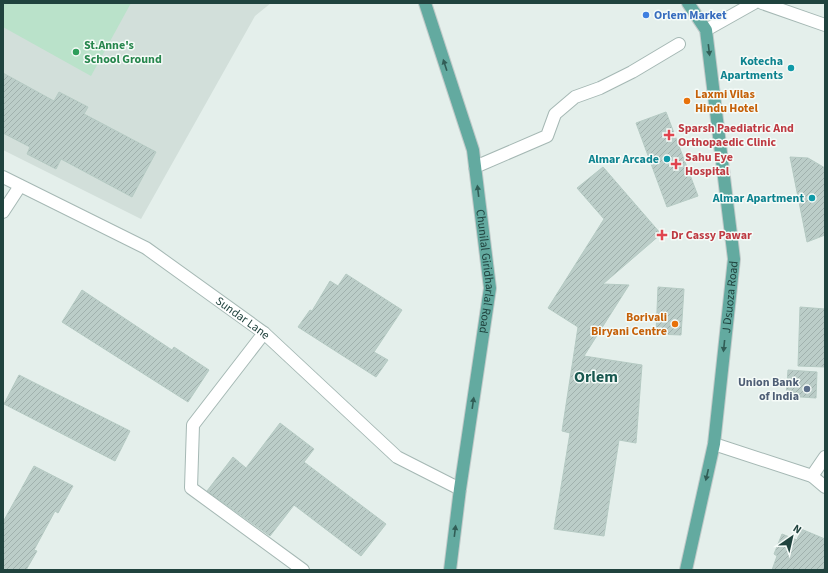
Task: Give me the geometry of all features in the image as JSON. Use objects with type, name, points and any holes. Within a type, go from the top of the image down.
[{"type":"main road","name":"Chunilal Giridharlal Road","points":[[425,3],[473,150],[490,288],[460,489],[450,570]]},
{"type":"main road","name":"J Dsuoza Road","points":[[686,570],[714,444],[734,259],[706,30],[688,3]]},
{"type":"street","points":[[706,30],[754,3]]},
{"type":"street","points":[[762,3],[825,25]]},
{"type":"street","points":[[475,168],[547,136],[555,114],[576,97],[600,88],[632,72],[679,44]]},
{"type":"street","name":"Sundar Lane","points":[[3,177],[146,248],[264,333],[397,457],[460,489]]},
{"type":"street","points":[[3,212],[20,186]]},
{"type":"street","points":[[264,333],[193,425],[191,488],[303,570]]},
{"type":"street","points":[[714,444],[812,476],[825,487]]},
{"type":"street","points":[[812,476],[825,457]]},
{"type":"shaded area","points":[[3,3],[271,3],[255,16],[141,219],[3,150]]},
{"type":"green space","name":"St.Anne's School Ground","points":[[3,3],[131,3],[91,76],[3,27]]},
{"type":"building","points":[[3,73],[54,101],[59,92],[88,107],[84,114],[156,152],[132,197],[61,159],[56,169],[27,154],[30,147],[3,133]]},
{"type":"building","name":"Almar Arcade","points":[[666,112],[698,196],[667,207],[636,123]]},
{"type":"building","name":"Almar Apartment","points":[[790,157],[808,158],[825,168],[825,235],[807,242]]},
{"type":"building","points":[[603,167],[661,234],[603,284],[629,285],[584,356],[642,365],[636,443],[619,440],[604,536],[554,529],[570,433],[562,431],[578,327],[548,308],[604,219],[577,188]]},
{"type":"building","points":[[346,274],[402,310],[374,352],[388,360],[376,377],[298,327],[310,310],[312,311],[330,281],[338,286]]},
{"type":"building","points":[[658,287],[684,289],[681,335],[656,334]]},
{"type":"building","points":[[82,290],[172,350],[174,347],[209,370],[188,402],[62,322]]},
{"type":"building","points":[[800,307],[825,309],[825,367],[798,366]]},
{"type":"building","points":[[788,370],[817,372],[816,398],[786,396]]},
{"type":"building","points":[[19,375],[130,431],[115,461],[4,404]]},
{"type":"building","points":[[280,423],[314,449],[304,462],[386,524],[361,556],[294,505],[270,536],[207,491],[233,457],[246,468]]},
{"type":"building","points":[[34,466],[73,486],[58,513],[55,511],[34,550],[37,551],[26,570],[3,570],[3,522]]},
{"type":"building","points":[[801,529],[825,539],[825,570],[772,570],[777,556],[774,554],[782,534],[797,540]]},
{"type":"place","name":"Orlem Market","points":[[646,15]]},
{"type":"place","name":"St.Anne's School Ground","points":[[76,52]]},
{"type":"place","name":"Kotecha Apartments","points":[[791,68]]},
{"type":"place","name":"Laxmi Vilas Hindu Hotel","points":[[687,101]]},
{"type":"place","name":"Sparsh Paediatric And Orthopaedic Clinic","points":[[669,135]]},
{"type":"place","name":"Almar Arcade","points":[[667,159]]},
{"type":"place","name":"Sahu Eye Hospital","points":[[676,164]]},
{"type":"place","name":"Almar Apartment","points":[[812,198]]},
{"type":"place","name":"Dr Cassy Pawar","points":[[662,235]]},
{"type":"place","name":"Borivali Biryani Centre","points":[[675,324]]},
{"type":"place","name":"Union Bank of India","points":[[807,389]]},
{"type":"district","name":"Orlem","points":[[596,376]]}]
